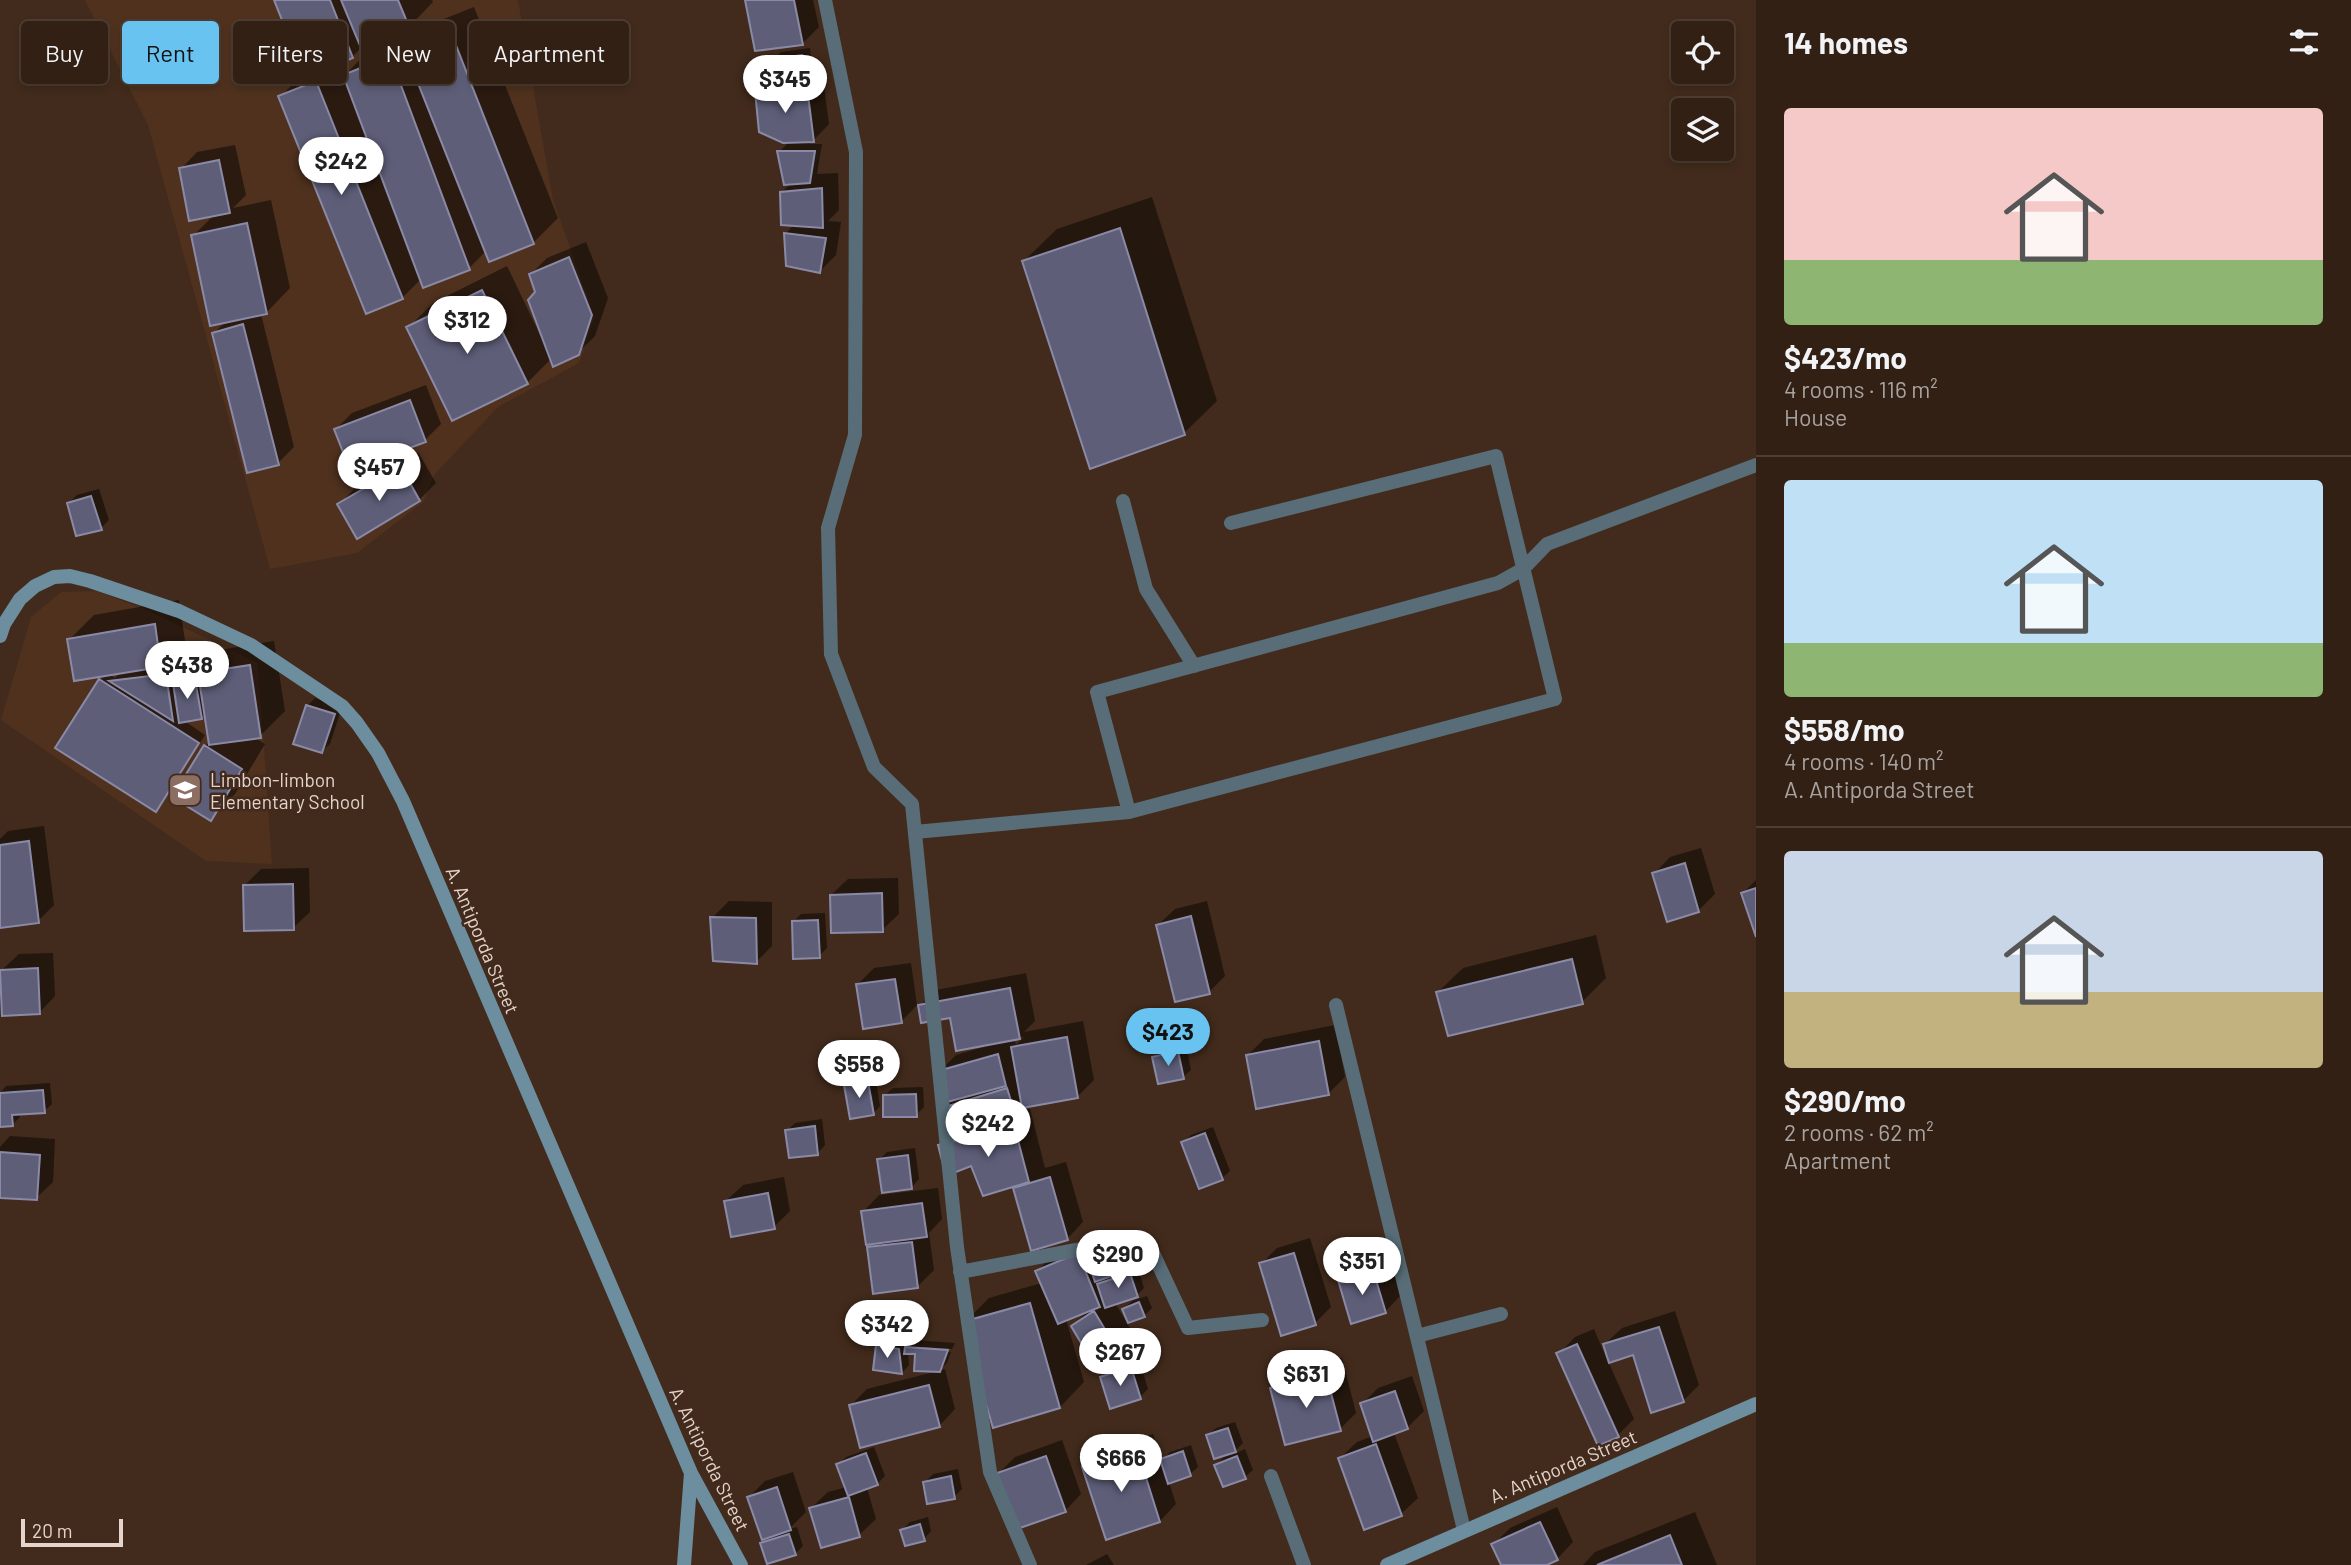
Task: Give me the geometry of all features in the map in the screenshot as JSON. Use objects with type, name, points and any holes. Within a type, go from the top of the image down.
[{"type":"street","points":[[825,0],[856,152],[855,435],[828,528],[831,654],[874,767],[912,804],[960,1272],[990,1472],[1030,1565]]},
{"type":"street","points":[[915,832],[1129,812],[1555,699],[1496,456],[1231,523]]},
{"type":"street","points":[[1129,812],[1097,692],[1499,583],[1523,569],[1547,544],[1756,465]]},
{"type":"street","points":[[1123,501],[1146,589],[1194,666]]},
{"type":"street","name":"A. Antiporda Street","points":[[0,636],[4,624],[20,599],[35,586],[54,577],[70,576],[179,611],[251,645],[342,706],[357,723],[378,753],[402,801],[691,1473],[741,1565]]},
{"type":"street","points":[[1336,1005],[1464,1530]]},
{"type":"street","points":[[960,1272],[1113,1243],[1152,1251],[1188,1328],[1262,1320]]},
{"type":"street","points":[[1417,1336],[1501,1314]]},
{"type":"street","name":"A. Antiporda Street","points":[[1387,1565],[1756,1404]]},
{"type":"street","points":[[684,1565],[691,1473]]},
{"type":"street","points":[[1271,1476],[1304,1565]]},
{"type":"shaded area","points":[[85,0],[518,0],[522,21],[469,21],[469,84],[533,84],[553,200],[595,317],[579,363],[498,407],[435,474],[423,502],[357,553],[270,569],[148,125],[127,84],[219,84],[219,21],[122,21],[122,73],[108,46],[108,21],[96,21]]},
{"type":"shaded area","name":"Limbon-limbon Elementary School","points":[[97,591],[149,611],[258,663],[272,864],[206,861],[1,720],[31,617],[61,592]]},
{"type":"building","points":[[274,0],[330,0],[338,21],[282,21]]},
{"type":"building","points":[[341,0],[398,0],[407,21],[361,21],[361,48]]},
{"type":"building","points":[[745,0],[794,0],[803,45],[755,51]]},
{"type":"building","points":[[347,43],[353,58],[347,60]]},
{"type":"building","points":[[455,43],[534,244],[489,262],[418,84],[455,84]]},
{"type":"building","points":[[802,55],[805,78],[773,79],[771,59]]},
{"type":"building","points":[[361,68],[361,84],[400,84],[470,270],[423,288],[346,84],[347,73]]},
{"type":"building","points":[[308,84],[317,84],[403,299],[366,314],[278,96]]},
{"type":"building","points":[[807,87],[814,142],[783,143],[759,132],[755,91]]},
{"type":"building","points":[[777,151],[815,151],[810,183],[784,185]]},
{"type":"building","points":[[219,160],[230,213],[189,221],[179,168]]},
{"type":"building","points":[[822,188],[823,228],[781,225],[780,192]]},
{"type":"building","points":[[247,223],[267,314],[210,326],[191,235]]},
{"type":"building","points":[[1120,228],[1185,435],[1090,469],[1022,261]]},
{"type":"building","points":[[784,233],[826,238],[820,273],[786,266]]},
{"type":"building","points":[[569,257],[592,315],[579,355],[553,367],[528,300],[535,292],[529,274]]},
{"type":"building","points":[[482,290],[528,384],[452,421],[406,327]]},
{"type":"building","points":[[243,324],[279,465],[247,473],[212,333]]},
{"type":"building","points":[[410,400],[426,442],[350,470],[334,429]]},
{"type":"building","points":[[401,467],[420,501],[357,539],[337,504]]},
{"type":"building","points":[[91,496],[102,530],[76,536],[67,503]]},
{"type":"building","points":[[155,624],[161,667],[74,681],[67,639]]},
{"type":"building","points":[[250,665],[261,738],[209,745],[198,673]]},
{"type":"building","points":[[166,674],[173,721],[109,681]]},
{"type":"building","points":[[99,679],[199,743],[156,812],[55,748]]},
{"type":"building","points":[[195,679],[202,719],[179,723],[173,683]]},
{"type":"building","points":[[306,705],[335,714],[322,753],[293,744]]},
{"type":"building","points":[[204,745],[242,769],[211,821],[172,797]]},
{"type":"building","points":[[29,841],[39,923],[0,928],[0,845]]},
{"type":"building","points":[[1685,863],[1699,912],[1667,922],[1652,873]]},
{"type":"building","points":[[293,884],[294,930],[244,931],[243,885]]},
{"type":"building","points":[[1756,888],[1756,937],[1741,893]]},
{"type":"building","points":[[882,893],[883,932],[831,933],[830,895]]},
{"type":"building","points":[[1191,916],[1210,994],[1175,1002],[1156,925]]},
{"type":"building","points":[[710,917],[756,918],[757,964],[713,961]]},
{"type":"building","points":[[818,920],[820,958],[793,959],[792,921]]},
{"type":"building","points":[[1572,959],[1583,1004],[1448,1036],[1436,992]]},
{"type":"building","points":[[38,968],[40,1014],[2,1016],[0,970]]},
{"type":"building","points":[[895,979],[902,1023],[863,1029],[856,984]]},
{"type":"building","points":[[1010,988],[1020,1039],[956,1051],[950,1018],[921,1023],[918,1005]]},
{"type":"building","points":[[1067,1037],[1078,1098],[1022,1108],[1011,1047]]},
{"type":"building","points":[[1319,1041],[1329,1095],[1256,1109],[1246,1055]]},
{"type":"building","points":[[1178,1051],[1184,1079],[1158,1084],[1152,1057]]},
{"type":"building","points":[[998,1054],[1006,1086],[947,1102],[938,1071]]},
{"type":"building","points":[[868,1081],[874,1115],[850,1119],[844,1085]]},
{"type":"building","points":[[1007,1088],[1017,1120],[949,1141],[939,1109]]},
{"type":"building","points":[[43,1090],[45,1113],[12,1115],[13,1126],[0,1127],[0,1093]]},
{"type":"building","points":[[916,1094],[917,1117],[883,1117],[883,1095]]},
{"type":"building","points":[[1014,1125],[1029,1182],[983,1196],[971,1166],[946,1176],[938,1145]]},
{"type":"building","points":[[815,1126],[818,1155],[789,1158],[785,1130]]},
{"type":"building","points":[[1205,1133],[1223,1180],[1199,1189],[1181,1142]]},
{"type":"building","points":[[0,1152],[40,1155],[37,1200],[0,1198]]},
{"type":"building","points":[[908,1155],[912,1189],[882,1193],[877,1159]]},
{"type":"building","points":[[1050,1177],[1068,1240],[1031,1251],[1013,1188]]},
{"type":"building","points":[[768,1193],[775,1229],[731,1237],[724,1201]]},
{"type":"building","points":[[922,1203],[927,1237],[866,1245],[861,1211]]},
{"type":"building","points":[[912,1242],[918,1288],[873,1294],[867,1247]]},
{"type":"building","points":[[1121,1247],[1129,1270],[1095,1282],[1087,1258]]},
{"type":"building","points":[[1078,1253],[1100,1307],[1058,1324],[1035,1271]]},
{"type":"building","points":[[1294,1253],[1316,1325],[1281,1336],[1259,1263]]},
{"type":"building","points":[[1373,1270],[1386,1313],[1351,1324],[1338,1280]]},
{"type":"building","points":[[1130,1273],[1138,1297],[1105,1308],[1097,1284]]},
{"type":"building","points":[[1139,1302],[1145,1317],[1128,1323],[1122,1309]]},
{"type":"building","points":[[1030,1303],[1060,1408],[993,1428],[962,1322]]},
{"type":"building","points":[[1094,1311],[1121,1356],[1093,1363],[1071,1326]]},
{"type":"building","points":[[1659,1327],[1684,1402],[1651,1413],[1633,1355],[1609,1363],[1603,1344]]},
{"type":"building","points":[[1577,1344],[1619,1437],[1598,1446],[1556,1353]]},
{"type":"building","points":[[876,1345],[899,1349],[902,1374],[873,1370]]},
{"type":"building","points":[[905,1347],[948,1350],[940,1372],[914,1371],[915,1354],[904,1354]]},
{"type":"building","points":[[1131,1367],[1141,1399],[1110,1409],[1100,1377]]},
{"type":"building","points":[[1326,1374],[1341,1431],[1285,1445],[1270,1388]]},
{"type":"building","points":[[929,1385],[940,1427],[860,1448],[849,1405]]},
{"type":"building","points":[[1395,1391],[1408,1429],[1373,1442],[1360,1403]]},
{"type":"building","points":[[1228,1428],[1236,1452],[1214,1459],[1206,1435]]},
{"type":"building","points":[[1376,1444],[1402,1516],[1364,1530],[1338,1458]]},
{"type":"building","points":[[1137,1449],[1160,1522],[1106,1540],[1082,1467]]},
{"type":"building","points":[[1183,1451],[1191,1476],[1168,1484],[1160,1459]]},
{"type":"building","points":[[866,1453],[878,1485],[848,1496],[836,1464]]},
{"type":"building","points":[[1046,1456],[1066,1512],[1017,1529],[997,1473]]},
{"type":"building","points":[[1237,1456],[1246,1479],[1223,1487],[1214,1465]]},
{"type":"building","points":[[951,1476],[955,1499],[927,1504],[923,1482]]},
{"type":"building","points":[[777,1487],[791,1530],[762,1540],[747,1497]]},
{"type":"building","points":[[849,1497],[860,1537],[821,1548],[809,1508]]},
{"type":"building","points":[[1540,1522],[1558,1560],[1547,1565],[1501,1565],[1491,1544]]},
{"type":"building","points":[[920,1524],[925,1541],[905,1546],[900,1530]]},
{"type":"building","points":[[789,1534],[796,1555],[767,1564],[760,1543]]},
{"type":"building","points":[[1670,1535],[1682,1565],[1597,1565]]},
{"type":"place","name":"Limbon-limbon Elementary School","points":[[185,790]]}]
